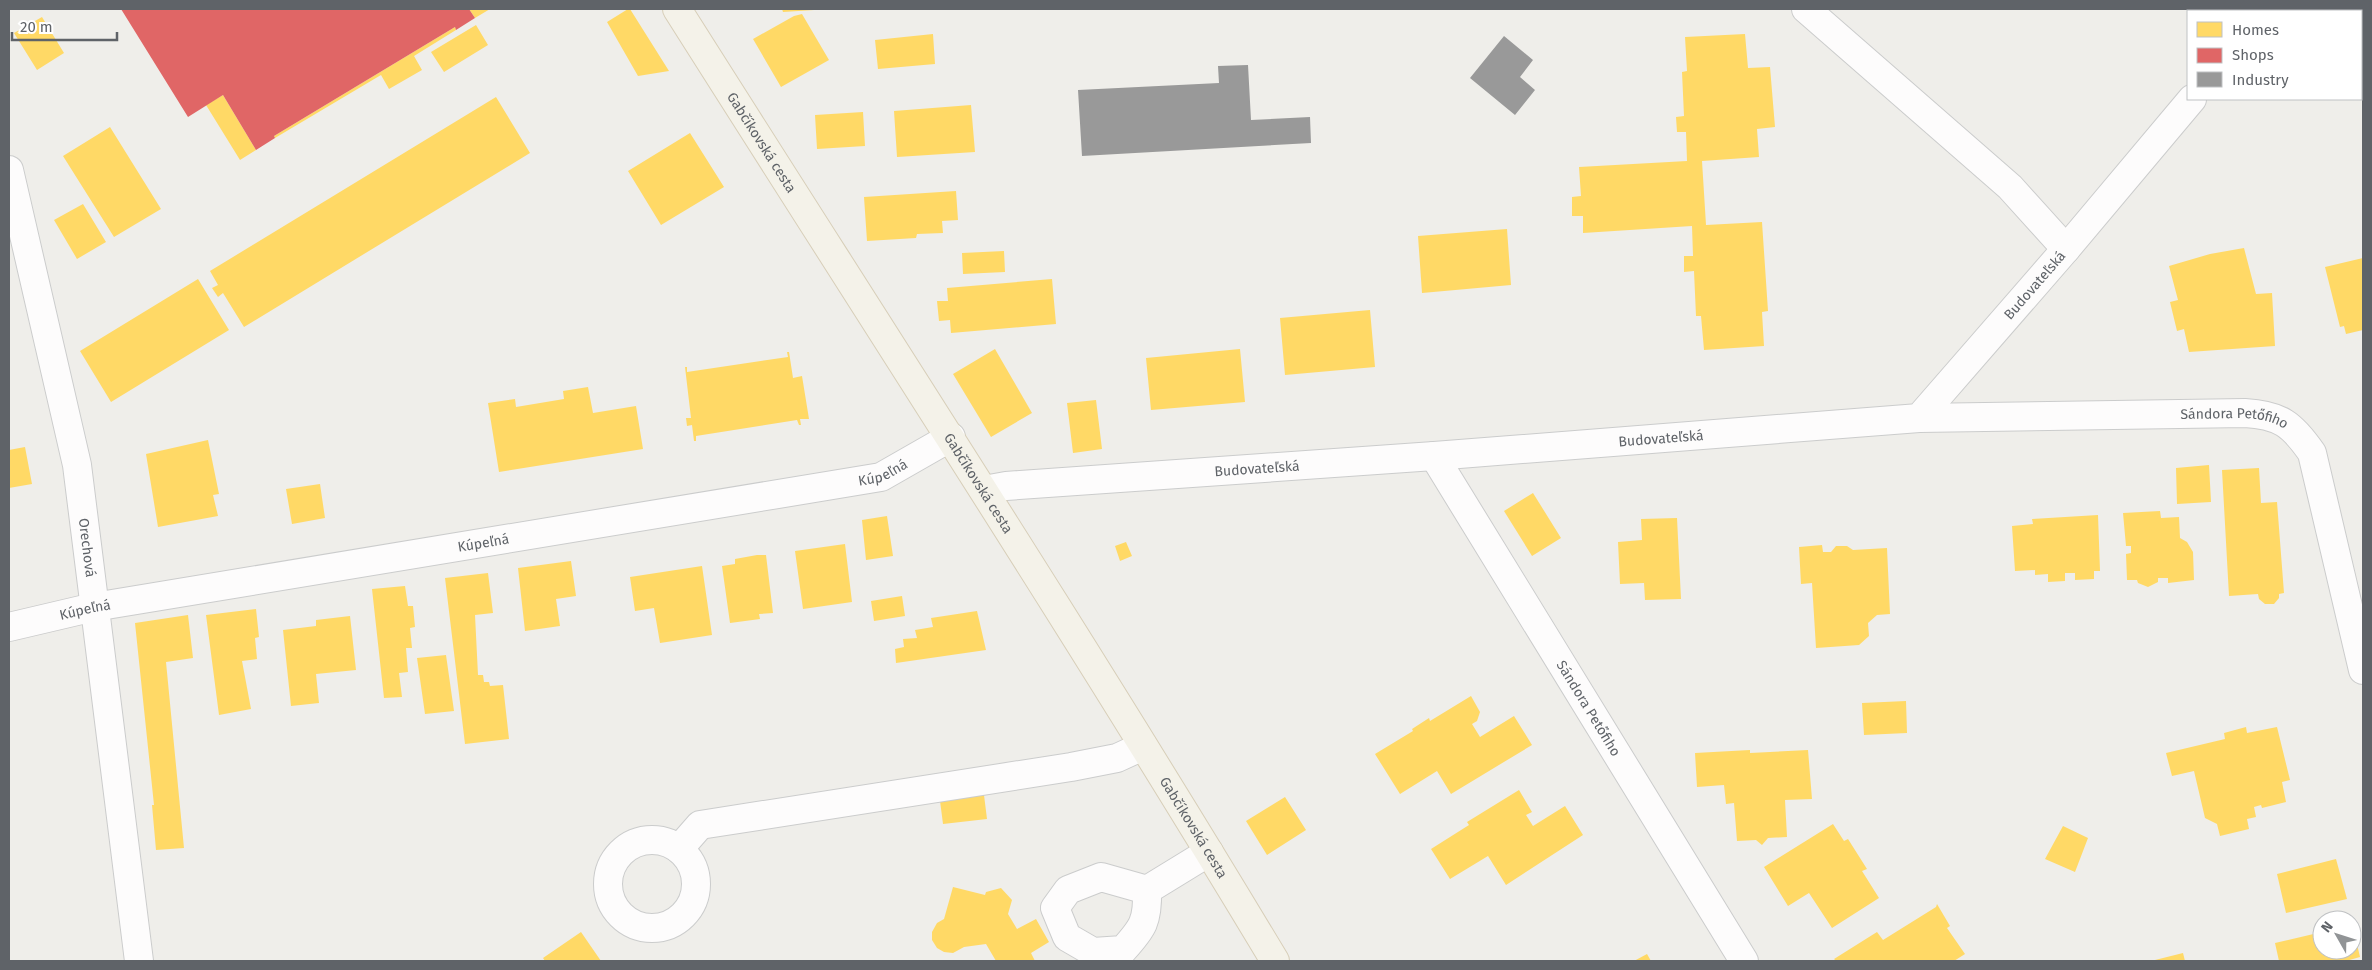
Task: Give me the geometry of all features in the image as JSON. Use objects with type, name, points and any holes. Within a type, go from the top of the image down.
[{"type":"main road","name":"Gabčíkovská cesta","points":[[677,9],[984,490],[1209,852],[1274,961]]},
{"type":"street","points":[[1806,9],[2010,187],[2066,248]]},
{"type":"street","name":"Budovateľská","points":[[984,490],[1006,486],[1434,456],[1919,418],[2191,100]]},
{"type":"street","name":"Orechová","points":[[9,170],[77,465],[139,961]]},
{"type":"street","name":"Sándora Petőfiho","points":[[1919,418],[2245,414],[2268,415],[2284,422],[2301,437],[2312,453],[2363,670]]},
{"type":"street","name":"Kúpeľná","points":[[9,627],[94,608],[881,477],[950,437]]},
{"type":"street","name":"Sándora Petőfiho","points":[[1434,456],[1744,961]]},
{"type":"street","points":[[679,849],[700,825],[1071,767],[1117,758],[1143,746]]},
{"type":"street","points":[[1147,890],[1209,852]]},
{"type":"building: Homes","points":[[469,9],[490,9],[475,18]]},
{"type":"building: Homes","points":[[630,9],[669,71],[638,76],[607,22]]},
{"type":"building: Homes","points":[[782,9],[814,9],[814,10],[783,12]]},
{"type":"building: Homes","points":[[802,14],[829,60],[781,87],[753,39],[794,16]]},
{"type":"building: Homes","points":[[42,17],[64,53],[37,70],[14,33]]},
{"type":"building: Homes","points":[[476,25],[488,45],[444,72],[431,52]]},
{"type":"building: Homes","points":[[455,27],[456,30],[414,56],[422,70],[389,89],[381,75],[275,138],[274,136]]},
{"type":"building: Homes","points":[[933,34],[935,64],[878,69],[875,40]]},
{"type":"building: Homes","points":[[1745,34],[1748,68],[1770,67],[1775,127],[1757,129],[1759,157],[1702,161],[1706,225],[1762,222],[1768,311],[1762,312],[1764,346],[1704,350],[1701,316],[1696,316],[1694,271],[1684,272],[1684,256],[1693,256],[1692,226],[1583,233],[1583,216],[1572,216],[1572,197],[1581,196],[1579,167],[1687,161],[1686,132],[1677,132],[1676,117],[1684,116],[1682,72],[1687,71],[1685,37]]},
{"type":"building: Homes","points":[[223,95],[256,150],[240,160],[206,105]]},
{"type":"building: Homes","points":[[496,97],[530,153],[244,327],[223,293],[218,297],[212,288],[218,285],[210,271]]},
{"type":"building: Homes","points":[[971,105],[975,152],[897,157],[894,111]]},
{"type":"building: Homes","points":[[863,112],[865,146],[817,149],[815,115]]},
{"type":"building: Homes","points":[[110,127],[161,209],[114,237],[63,156]]},
{"type":"building: Homes","points":[[690,133],[724,187],[661,225],[628,171]]},
{"type":"building: Homes","points":[[956,191],[958,220],[942,221],[943,233],[917,234],[916,238],[867,241],[864,197]]},
{"type":"building: Homes","points":[[83,204],[106,242],[77,259],[54,220]]},
{"type":"building: Homes","points":[[1507,229],[1511,285],[1422,293],[1418,236]]},
{"type":"building: Homes","points":[[2244,248],[2256,294],[2272,293],[2275,346],[2189,352],[2184,329],[2177,331],[2170,302],[2178,300],[2169,266],[2210,254]]},
{"type":"building: Homes","points":[[1004,251],[1005,272],[963,274],[962,253]]},
{"type":"building: Homes","points":[[2363,258],[2363,330],[2346,334],[2344,326],[2340,327],[2325,267]]},
{"type":"building: Homes","points":[[198,279],[229,330],[111,402],[80,351]]},
{"type":"building: Homes","points":[[1052,279],[1056,324],[951,333],[950,320],[939,321],[937,301],[948,301],[947,288]]},
{"type":"building: Homes","points":[[1370,310],[1375,367],[1285,375],[1280,318]]},
{"type":"building: Homes","points":[[995,349],[1032,413],[991,437],[953,374]]},
{"type":"building: Homes","points":[[1240,349],[1245,402],[1151,410],[1146,358]]},
{"type":"building: Homes","points":[[787,352],[789,352],[793,378],[802,376],[809,419],[800,419],[801,425],[799,425],[797,420],[696,436],[696,441],[694,441],[692,425],[687,426],[686,418],[691,418],[685,367],[687,367],[687,372],[788,357]]},
{"type":"building: Homes","points":[[588,387],[593,413],[636,406],[643,449],[499,472],[488,403],[515,399],[516,407],[564,399],[563,391]]},
{"type":"building: Homes","points":[[1096,400],[1102,449],[1073,453],[1067,403]]},
{"type":"building: Homes","points":[[208,440],[219,494],[213,495],[218,516],[158,527],[146,454]]},
{"type":"building: Homes","points":[[25,447],[32,484],[9,488],[9,450]]},
{"type":"building: Homes","points":[[2209,465],[2211,502],[2177,504],[2176,468]]},
{"type":"building: Homes","points":[[2259,468],[2261,503],[2277,502],[2284,593],[2279,594],[2279,598],[2274,604],[2265,604],[2259,599],[2258,594],[2229,596],[2222,470]]},
{"type":"building: Homes","points":[[320,484],[325,518],[292,524],[286,489]]},
{"type":"building: Homes","points":[[1533,493],[1561,538],[1532,556],[1504,511]]},
{"type":"building: Homes","points":[[2160,511],[2161,518],[2179,517],[2180,538],[2187,542],[2193,552],[2194,580],[2168,583],[2168,578],[2158,578],[2158,582],[2148,587],[2138,583],[2137,580],[2127,580],[2126,554],[2131,553],[2131,546],[2126,546],[2123,513]]},
{"type":"building: Homes","points":[[2098,515],[2100,571],[2094,571],[2094,579],[2075,580],[2075,573],[2065,573],[2065,581],[2048,582],[2048,574],[2035,575],[2035,570],[2015,571],[2012,526],[2033,524],[2032,519]]},
{"type":"building: Homes","points":[[887,516],[893,556],[866,560],[862,520]]},
{"type":"building: Homes","points":[[1677,518],[1681,599],[1645,600],[1644,583],[1620,584],[1618,542],[1642,540],[1641,519]]},
{"type":"building: Homes","points":[[1126,542],[1132,556],[1120,561],[1115,546]]},
{"type":"building: Homes","points":[[845,544],[852,602],[803,609],[795,551]]},
{"type":"building: Homes","points":[[1822,545],[1823,552],[1831,552],[1836,546],[1847,546],[1853,550],[1887,548],[1890,614],[1877,615],[1868,623],[1869,636],[1859,645],[1816,648],[1812,583],[1801,584],[1799,547]]},
{"type":"building: Homes","points":[[766,555],[773,613],[759,614],[760,619],[730,623],[722,566],[735,564],[735,559]]},
{"type":"building: Homes","points":[[571,561],[576,596],[556,599],[560,626],[525,631],[518,568]]},
{"type":"building: Homes","points":[[702,566],[712,635],[660,643],[654,608],[635,611],[630,577]]},
{"type":"building: Homes","points":[[488,573],[493,613],[475,615],[478,675],[483,675],[484,682],[489,682],[490,686],[503,685],[509,739],[465,744],[445,578]]},
{"type":"building: Homes","points":[[405,586],[408,606],[413,606],[415,627],[410,628],[412,648],[406,648],[408,672],[399,673],[402,697],[384,698],[372,589]]},
{"type":"building: Homes","points":[[902,596],[905,616],[874,621],[871,601]]},
{"type":"building: Homes","points":[[256,609],[259,637],[255,638],[257,659],[242,661],[251,709],[219,715],[206,615]]},
{"type":"building: Homes","points":[[977,611],[986,650],[896,663],[895,649],[904,647],[903,639],[917,638],[915,630],[933,627],[931,618]]},
{"type":"building: Homes","points":[[188,615],[193,658],[166,662],[184,848],[156,850],[152,805],[154,805],[135,623]]},
{"type":"building: Homes","points":[[350,616],[356,670],[316,674],[319,703],[291,706],[283,630],[316,626],[316,620]]},
{"type":"building: Homes","points":[[446,655],[454,711],[425,714],[417,658]]},
{"type":"building: Homes","points":[[1471,696],[1480,712],[1477,721],[1472,724],[1480,737],[1514,716],[1532,745],[1451,794],[1437,771],[1400,794],[1375,754],[1413,731],[1412,729],[1429,718],[1430,721]]},
{"type":"building: Homes","points":[[1906,701],[1907,733],[1864,735],[1862,703]]},
{"type":"building: Homes","points":[[2246,727],[2247,733],[2277,727],[2290,780],[2282,782],[2286,802],[2262,808],[2261,805],[2254,807],[2256,817],[2247,819],[2249,829],[2220,836],[2217,824],[2205,818],[2194,771],[2172,776],[2166,753],[2225,739],[2224,733]]},
{"type":"building: Homes","points":[[1750,750],[1750,753],[1808,750],[1812,799],[1785,800],[1787,837],[1768,838],[1762,845],[1756,840],[1737,841],[1734,803],[1726,804],[1724,785],[1697,787],[1695,753]]},
{"type":"building: Homes","points":[[983,787],[987,819],[943,824],[939,793]]},
{"type":"building: Homes","points":[[1519,790],[1532,812],[1526,815],[1533,826],[1565,806],[1583,835],[1506,885],[1488,856],[1450,879],[1431,849],[1469,825],[1467,822]]},
{"type":"building: Homes","points":[[1285,797],[1306,830],[1267,855],[1246,821]]},
{"type":"building: Homes","points":[[1833,824],[1844,841],[1848,839],[1867,869],[1862,871],[1879,898],[1832,928],[1809,893],[1788,906],[1764,867]]},
{"type":"building: Homes","points":[[2063,826],[2088,838],[2075,872],[2045,859]]},
{"type":"building: Homes","points":[[2336,859],[2347,899],[2286,913],[2277,874]]},
{"type":"building: Homes","points":[[953,887],[985,895],[986,892],[1001,888],[1012,900],[1008,914],[1017,929],[1036,919],[1049,942],[1031,953],[1035,961],[996,961],[986,944],[964,947],[953,953],[944,952],[937,948],[932,940],[932,932],[937,923],[944,919]]},
{"type":"building: Homes","points":[[1937,904],[1950,926],[1947,928],[1965,954],[1954,961],[1836,961],[1834,959],[1877,932],[1883,940],[1936,907]]},
{"type":"building: Homes","points":[[581,932],[601,961],[545,961],[543,958]]},
{"type":"building: Homes","points":[[2312,934],[2312,960],[2350,960],[2279,961],[2275,943]]},
{"type":"building: Homes","points":[[2183,953],[2185,961],[2151,961]]},
{"type":"building: Homes","points":[[1647,954],[1651,961],[1634,961]]},
{"type":"building: Shops","points":[[121,9],[469,9],[475,18],[456,30],[455,27],[274,136],[275,138],[256,150],[223,95],[188,117]]},
{"type":"building: Industry","points":[[1504,36],[1533,60],[1520,77],[1535,90],[1515,115],[1470,78]]},
{"type":"building: Industry","points":[[1248,65],[1251,120],[1310,117],[1311,143],[1082,156],[1078,90],[1219,83],[1218,66]]}]
